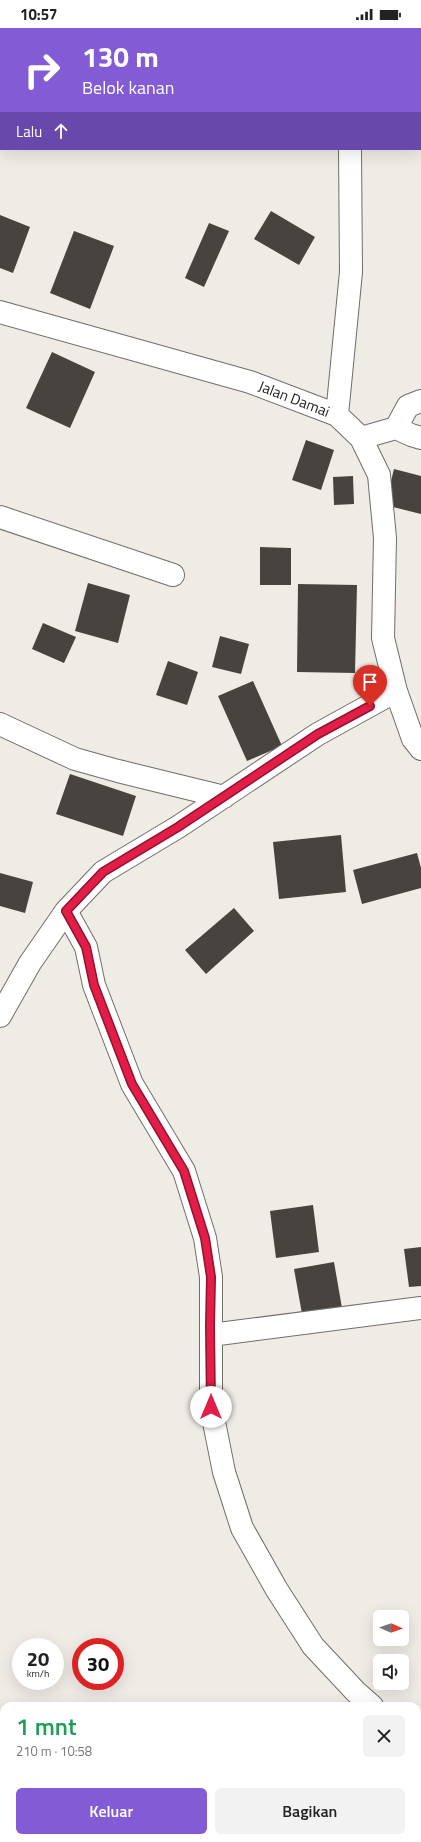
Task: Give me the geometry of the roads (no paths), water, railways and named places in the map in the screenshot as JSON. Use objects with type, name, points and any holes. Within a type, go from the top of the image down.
[{"type":"street","points":[[337,415],[351,272],[350,150]]},
{"type":"street","name":"Jalan Damai","points":[[0,312],[250,382],[337,415],[361,438],[379,475],[385,538],[383,638],[396,691],[412,739],[421,749]]},
{"type":"street","points":[[396,428],[408,406],[421,401]]},
{"type":"street","points":[[361,438],[396,428],[411,436],[421,438]]},
{"type":"street","points":[[0,517],[173,575]]},
{"type":"street","points":[[0,1016],[30,963],[66,911],[103,872],[178,827],[318,734],[396,691]]},
{"type":"street","points":[[0,724],[75,759],[118,771],[224,796]]},
{"type":"street","points":[[66,911],[86,947],[94,985],[132,1084],[184,1171],[205,1238],[211,1277],[211,1407],[224,1472],[242,1528],[277,1590],[313,1646],[356,1692],[367,1702]]},
{"type":"street","points":[[211,1335],[421,1308]]}]
